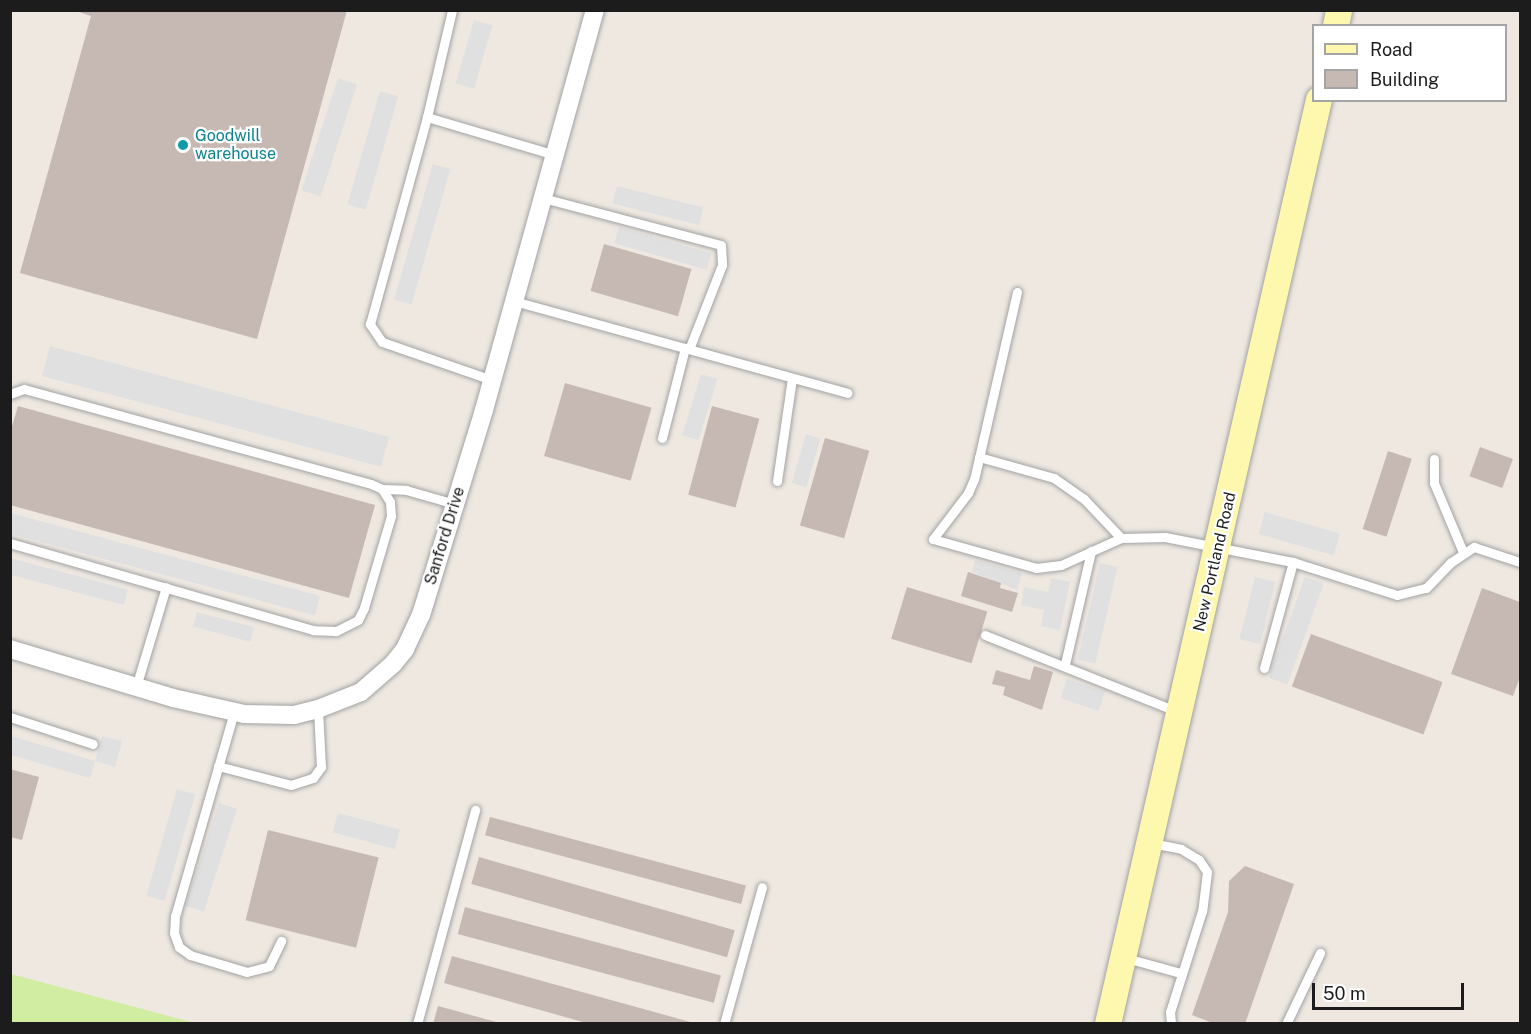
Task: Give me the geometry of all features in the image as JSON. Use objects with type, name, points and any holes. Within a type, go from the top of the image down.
[{"type":"street","name":"Sanford Drive","points":[[10,649],[136,687],[234,712],[294,714],[318,709],[361,692],[405,649],[421,615],[492,380],[595,10]]},
{"type":"street","name":"New Portland Road","points":[[1108,1023],[1181,713],[1319,102]]},
{"type":"lane","points":[[452,10],[427,117],[370,324],[382,342],[492,380]]},
{"type":"lane","points":[[427,117],[555,154]]},
{"type":"lane","points":[[543,198],[721,245],[722,265],[687,349],[662,438]]},
{"type":"lane","points":[[1017,292],[969,493],[933,539],[1036,568],[1061,566],[1091,550],[1121,538],[1165,537],[1293,562],[1397,595],[1426,588],[1463,552],[1482,548],[1521,562]]},
{"type":"lane","points":[[514,301],[848,393]]},
{"type":"lane","points":[[777,481],[792,378]]},
{"type":"lane","points":[[10,394],[24,389],[382,489],[406,490],[455,504]]},
{"type":"lane","points":[[979,457],[1054,478],[1084,499],[1121,538]]},
{"type":"lane","points":[[1434,459],[1434,483],[1463,552]]},
{"type":"lane","points":[[10,543],[313,630],[347,628],[364,608],[391,516],[390,502],[382,489]]},
{"type":"lane","points":[[1065,664],[1091,550]]},
{"type":"lane","points":[[1264,668],[1293,562]]},
{"type":"lane","points":[[136,687],[166,587]]},
{"type":"lane","points":[[985,635],[1065,664],[1181,713]]},
{"type":"lane","points":[[218,766],[291,785],[313,778],[321,767],[318,709]]},
{"type":"lane","points":[[234,712],[175,916],[176,940],[190,955],[247,972],[269,966],[281,941]]},
{"type":"lane","points":[[10,717],[93,744]]},
{"type":"lane","points":[[417,1023],[475,810]]},
{"type":"lane","points":[[1151,843],[1181,849],[1199,860],[1207,872],[1202,911],[1181,973],[1171,1023]]},
{"type":"lane","points":[[724,1023],[762,887]]},
{"type":"lane","points":[[1286,1023],[1320,953]]},
{"type":"lane","points":[[1124,957],[1181,973]]},
{"type":"green space","points":[[11,974],[195,1023],[11,1023]]},
{"type":"shaded area","points":[[474,20],[492,25],[474,89],[456,83]]},
{"type":"shaded area","points":[[338,78],[357,84],[321,196],[302,190]]},
{"type":"shaded area","points":[[380,91],[398,96],[366,210],[347,204]]},
{"type":"shaded area","points":[[433,164],[450,169],[411,304],[394,300]]},
{"type":"shaded area","points":[[617,186],[703,208],[699,225],[613,203]]},
{"type":"shaded area","points":[[619,227],[711,253],[707,270],[614,243]]},
{"type":"shaded area","points":[[50,346],[389,437],[381,467],[42,376]]},
{"type":"shaded area","points":[[701,374],[717,379],[699,440],[682,435]]},
{"type":"shaded area","points":[[806,434],[820,438],[806,487],[792,483]]},
{"type":"shaded area","points":[[1265,512],[1340,533],[1334,556],[1259,534]]},
{"type":"shaded area","points":[[10,513],[320,596],[315,615],[10,534]]},
{"type":"shaded area","points":[[10,558],[128,590],[124,605],[10,575]]},
{"type":"shaded area","points":[[975,560],[1022,573],[1017,590],[972,572]]},
{"type":"shaded area","points":[[1100,563],[1118,567],[1095,664],[1078,659]]},
{"type":"shaded area","points":[[1255,577],[1275,582],[1260,644],[1240,639]]},
{"type":"shaded area","points":[[1305,577],[1324,584],[1287,684],[1268,678]]},
{"type":"shaded area","points":[[1051,578],[1070,582],[1060,630],[1041,626],[1044,610],[1021,605],[1024,587],[1048,592]]},
{"type":"shaded area","points":[[197,612],[254,627],[250,642],[193,626]]},
{"type":"shaded area","points":[[1067,679],[1105,692],[1098,711],[1060,698]]},
{"type":"shaded area","points":[[11,736],[95,761],[90,778],[11,755]]},
{"type":"shaded area","points":[[102,736],[122,741],[115,767],[95,761]]},
{"type":"shaded area","points":[[177,789],[195,794],[165,901],[146,896]]},
{"type":"shaded area","points":[[219,803],[237,809],[204,912],[186,906]]},
{"type":"shaded area","points":[[338,813],[400,830],[395,849],[333,832]]},
{"type":"building","name":"Goodwill warehouse","points":[[73,10],[347,10],[257,339],[20,273],[91,16]]},
{"type":"building","points":[[604,244],[691,269],[678,316],[590,291]]},
{"type":"building","points":[[565,383],[652,408],[631,481],[544,456]]},
{"type":"building","points":[[18,406],[375,505],[349,598],[10,505],[10,433]]},
{"type":"building","points":[[712,406],[759,419],[736,508],[688,495]]},
{"type":"building","points":[[825,438],[869,451],[844,538],[800,525]]},
{"type":"building","points":[[1480,447],[1513,459],[1502,488],[1469,476]]},
{"type":"building","points":[[1388,451],[1412,459],[1386,537],[1363,529]]},
{"type":"building","points":[[968,572],[1001,583],[1000,588],[1018,593],[1012,612],[961,596]]},
{"type":"building","points":[[907,587],[987,612],[972,663],[891,639]]},
{"type":"building","points":[[1482,588],[1520,602],[1520,677],[1513,696],[1451,674]]},
{"type":"building","points":[[1311,634],[1443,682],[1423,735],[1292,687]]},
{"type":"building","points":[[1034,666],[1053,672],[1042,710],[1003,695],[1005,687],[992,684],[996,670],[1030,680]]},
{"type":"building","points":[[10,769],[39,777],[22,840],[10,837]]},
{"type":"building","points":[[490,817],[746,886],[741,904],[485,835]]},
{"type":"building","points":[[268,830],[379,858],[356,948],[246,920]]},
{"type":"building","points":[[479,857],[735,930],[727,957],[471,884]]},
{"type":"building","points":[[1245,866],[1294,884],[1245,1024],[1215,1024],[1192,1015],[1228,912],[1229,881]]},
{"type":"building","points":[[465,907],[721,976],[714,1003],[458,934]]},
{"type":"building","points":[[452,956],[694,1024],[590,1024],[444,983]]},
{"type":"building","points":[[438,1006],[500,1023],[500,1024],[433,1024]]},
{"type":"place","name":"Goodwill warehouse","points":[[183,145]]}]
